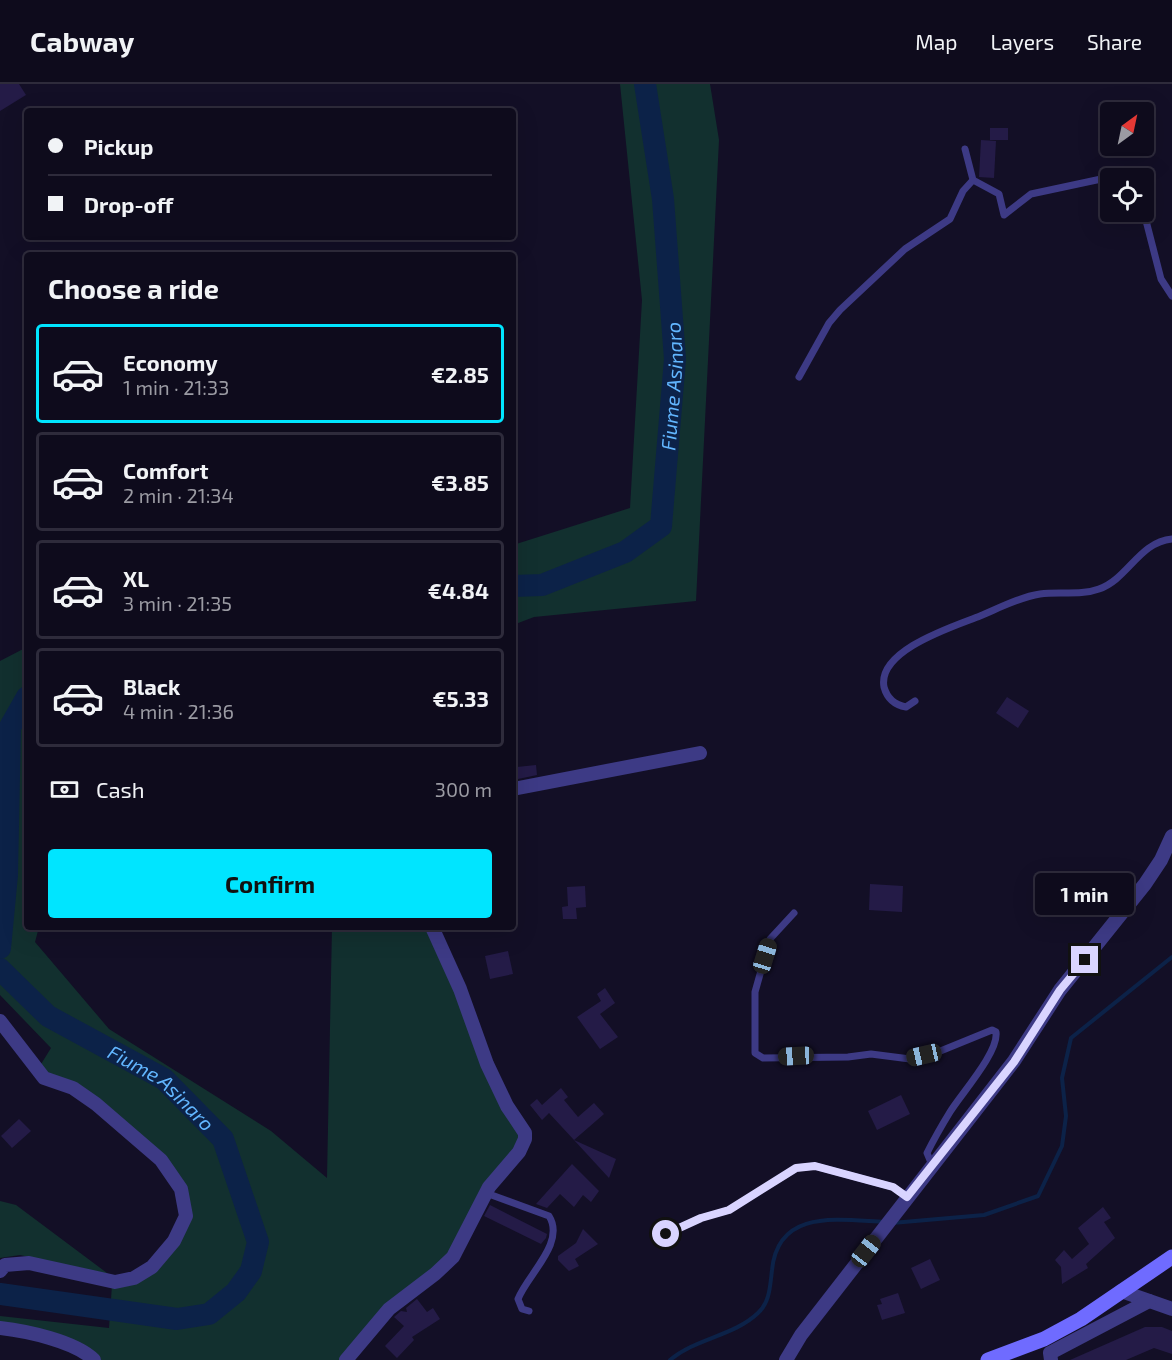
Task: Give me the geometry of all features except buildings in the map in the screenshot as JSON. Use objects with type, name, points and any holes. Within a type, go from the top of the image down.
[{"type":"street","points":[[516,788],[700,753]]},
{"type":"street","points":[[786,1360],[801,1335],[878,1234],[1014,1062],[1060,990],[1145,884],[1161,860],[1172,836]]},
{"type":"street","points":[[346,1360],[389,1309],[435,1275],[453,1257],[486,1193],[519,1152],[525,1133],[507,1106],[487,1064],[460,989],[433,930]]},
{"type":"street","points":[[0,1021],[44,1078],[83,1093],[161,1160],[181,1189],[186,1216],[178,1235],[158,1261],[134,1278],[125,1281],[115,1282],[29,1263],[5,1265],[0,1271]]},
{"type":"street","points":[[988,1360],[1044,1339],[1081,1319],[1172,1257]]},
{"type":"street","points":[[1121,1291],[1172,1309]]},
{"type":"street","points":[[1051,1360],[1050,1353],[1149,1301]]},
{"type":"street","points":[[0,1328],[17,1330],[81,1349],[94,1360]]},
{"type":"lane","points":[[965,149],[973,180],[999,194],[1004,215],[1031,194],[1100,179]]},
{"type":"lane","points":[[799,377],[829,323],[840,310],[905,249],[950,219],[963,191],[973,180]]},
{"type":"lane","points":[[1146,222],[1161,279],[1172,296]]},
{"type":"lane","points":[[915,701],[906,707],[897,705],[886,693],[884,683],[887,670],[900,655],[919,641],[1017,600],[1040,594],[1101,589],[1115,580],[1138,556],[1157,541],[1172,539]]},
{"type":"lane","points":[[794,913],[770,939],[755,992],[757,1023],[754,1046],[755,1053],[762,1058],[848,1057],[871,1054],[910,1059],[938,1052],[981,1032],[992,1030],[996,1032],[997,1038],[992,1050],[950,1111],[927,1153],[932,1165]]},
{"type":"lane","points":[[666,1234],[701,1218],[729,1210],[796,1168],[815,1166],[893,1187],[903,1203]]},
{"type":"lane","points":[[486,1193],[549,1216],[554,1223],[553,1238],[547,1252],[528,1278],[518,1299],[518,1305],[529,1311]]},
{"type":"green space","points":[[620,84],[710,84],[719,140],[696,601],[534,617],[516,624],[516,544],[630,508],[642,300]]},
{"type":"green space","points":[[24,649],[24,930],[38,930],[35,942],[109,1029],[271,1131],[327,1178],[332,930],[429,930],[522,1139],[457,1245],[340,1360],[98,1360],[0,1325],[0,1316],[109,1328],[112,1285],[126,1286],[182,1236],[173,1169],[38,1069],[51,1048],[0,995],[0,661]]},
{"type":"green space","points":[[0,1201],[16,1205],[111,1276],[20,1255],[0,1258]]},
{"type":"waterway","name":"Fiume Asinaro","points":[[516,586],[542,585],[625,552],[661,526],[675,359],[663,199],[645,84]]},
{"type":"waterway","name":"Fiume Asinaro","points":[[0,948],[7,875],[10,727],[24,702]]},
{"type":"waterway","points":[[892,1223],[984,1215],[1038,1196],[1062,1146],[1066,1116],[1062,1078],[1071,1038],[1172,957]]},
{"type":"waterway","name":"Fiume Asinaro","points":[[0,969],[48,1016],[164,1079],[223,1139],[258,1242],[251,1271],[236,1292],[209,1314],[177,1319],[0,1294]]},
{"type":"waterway","points":[[670,1360],[691,1347],[738,1327],[762,1309],[770,1288],[777,1250],[786,1236],[798,1227],[831,1220],[885,1222]]},
{"type":"route","points":[[666,1234],[701,1218],[729,1210],[768,1183],[796,1168],[815,1166],[893,1187],[907,1197],[1014,1062],[1060,990],[1085,960]]}]
